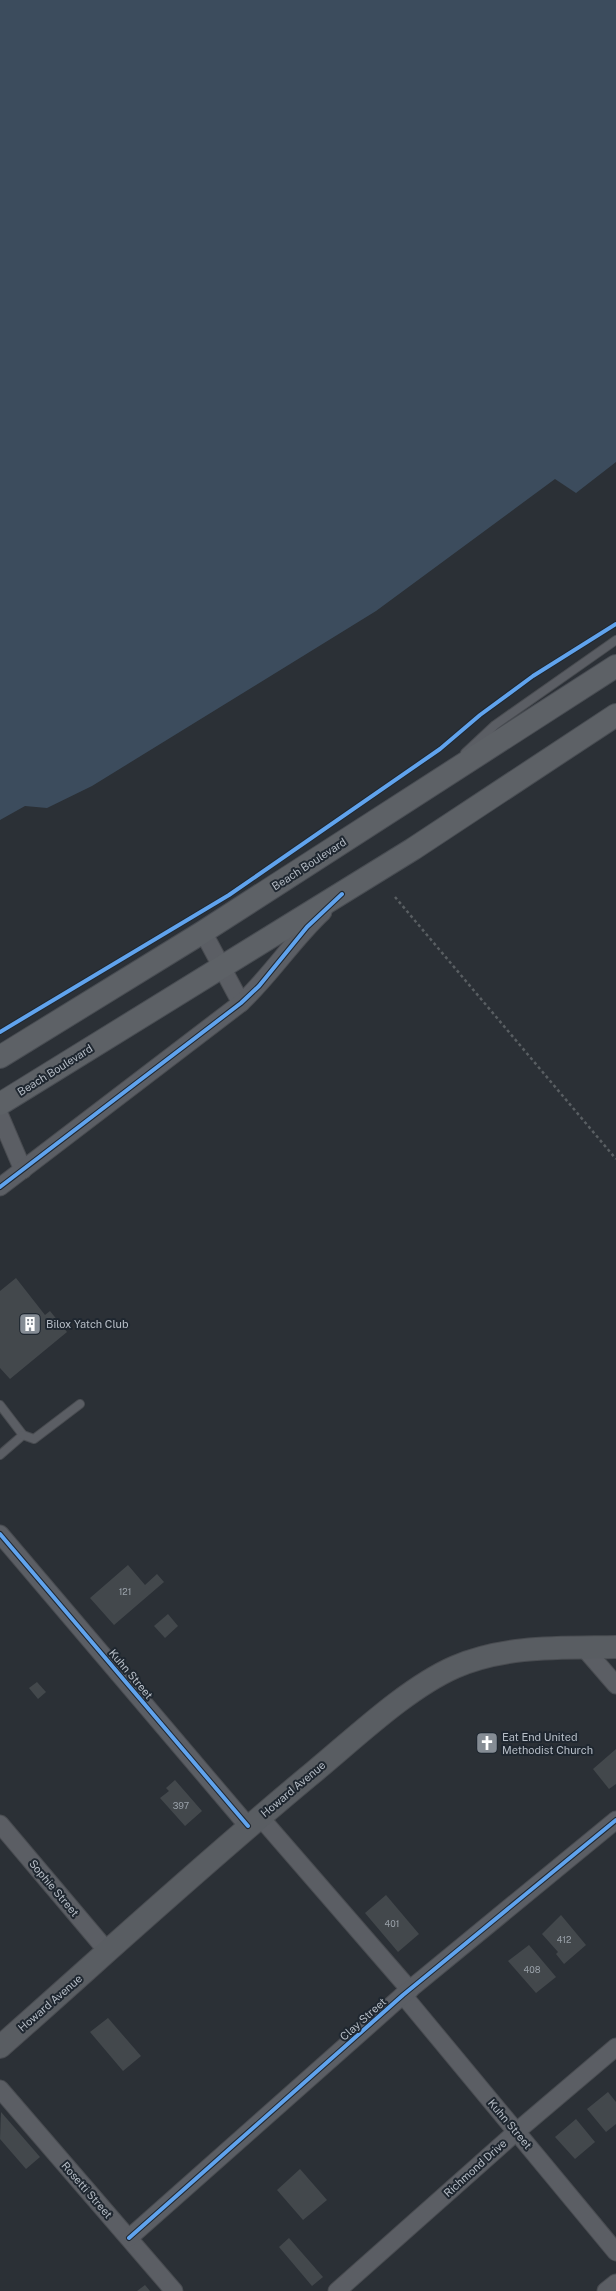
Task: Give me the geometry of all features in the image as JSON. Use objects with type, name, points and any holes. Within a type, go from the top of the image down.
[{"type":"main road","name":"Beach Boulevard","points":[[0,1057],[203,932],[616,666]]},
{"type":"main road","name":"Beach Boulevard","points":[[0,1104],[342,894],[616,715]]},
{"type":"main road","name":"Howard Avenue","points":[[0,2047],[254,1821],[411,1694],[455,1667],[499,1654],[524,1650],[616,1647]]},
{"type":"street","points":[[0,1187],[241,1003],[259,986],[307,927],[342,894]]},
{"type":"street","points":[[203,932],[241,1003]]},
{"type":"street","points":[[0,1116],[23,1170]]},
{"type":"street","name":"Kuhn Street","points":[[0,1534],[406,1993],[516,2132],[616,2252]]},
{"type":"street","points":[[584,1648],[616,1686]]},
{"type":"street","name":"Clay Street","points":[[129,2238],[406,1993],[616,1820]]},
{"type":"street","name":"Sophie Street","points":[[0,1824],[108,1952]]},
{"type":"street","name":"Richmond Drive","points":[[336,2291],[516,2132],[616,2047]]},
{"type":"street","name":"Rosetti Street","points":[[0,2089],[174,2291]]},
{"type":"street","points":[[606,2291],[616,2282]]},
{"type":"lane","points":[[440,780],[495,725],[616,640]]},
{"type":"lane","points":[[0,1405],[23,1436],[34,1439],[80,1404]]},
{"type":"lane","points":[[0,1455],[23,1436]]},
{"type":"path","points":[[396,897],[616,1159]]},
{"type":"water","points":[[0,0],[616,0],[616,462],[576,493],[555,479],[376,611],[92,786],[47,808],[25,806],[0,820]]},
{"type":"building","name":"Bilox Yatch Club","points":[[16,1278],[45,1315],[50,1311],[67,1332],[10,1379],[0,1368],[0,1291]]},
{"type":"building","points":[[128,1565],[145,1585],[157,1574],[164,1582],[114,1625],[90,1598]]},
{"type":"building","points":[[168,1614],[178,1626],[165,1638],[154,1626]]},
{"type":"building","points":[[37,1682],[46,1692],[38,1699],[29,1688]]},
{"type":"building","points":[[616,1749],[616,1784],[609,1789],[593,1769]]},
{"type":"building","points":[[175,1780],[202,1811],[185,1826],[160,1798],[169,1791],[166,1788]]},
{"type":"building","points":[[386,1895],[419,1934],[398,1952],[365,1913]]},
{"type":"building","points":[[561,1915],[586,1945],[564,1964],[556,1954],[558,1952],[542,1934]]},
{"type":"building","points":[[529,1945],[556,1977],[536,1993],[508,1961]]},
{"type":"building","points":[[108,2018],[141,2056],[123,2071],[90,2032]]},
{"type":"building","points":[[608,2092],[616,2102],[616,2124],[606,2132],[587,2109]]},
{"type":"building","points":[[1,2112],[40,2157],[26,2169],[0,2139]]},
{"type":"building","points":[[576,2119],[595,2142],[575,2159],[555,2137]]},
{"type":"building","points":[[300,2169],[327,2200],[303,2220],[277,2190]]},
{"type":"building","points":[[289,2238],[323,2277],[312,2286],[279,2247]]},
{"type":"building","points":[[145,2285],[150,2291],[137,2291]]},
{"type":"cycle path","points":[[0,1032],[229,895],[440,749],[480,715],[533,676],[616,624]]},
{"type":"cycle path","points":[[0,1187],[241,1003],[259,986],[307,927],[342,894]]},
{"type":"cycle path","points":[[0,1534],[248,1826]]},
{"type":"cycle path","points":[[129,2238],[403,1995],[616,1820]]},
{"type":"place","name":"Bilox Yatch Club","points":[[30,1324]]},
{"type":"place","name":"Eat End United Methodist Church","points":[[487,1743]]}]
